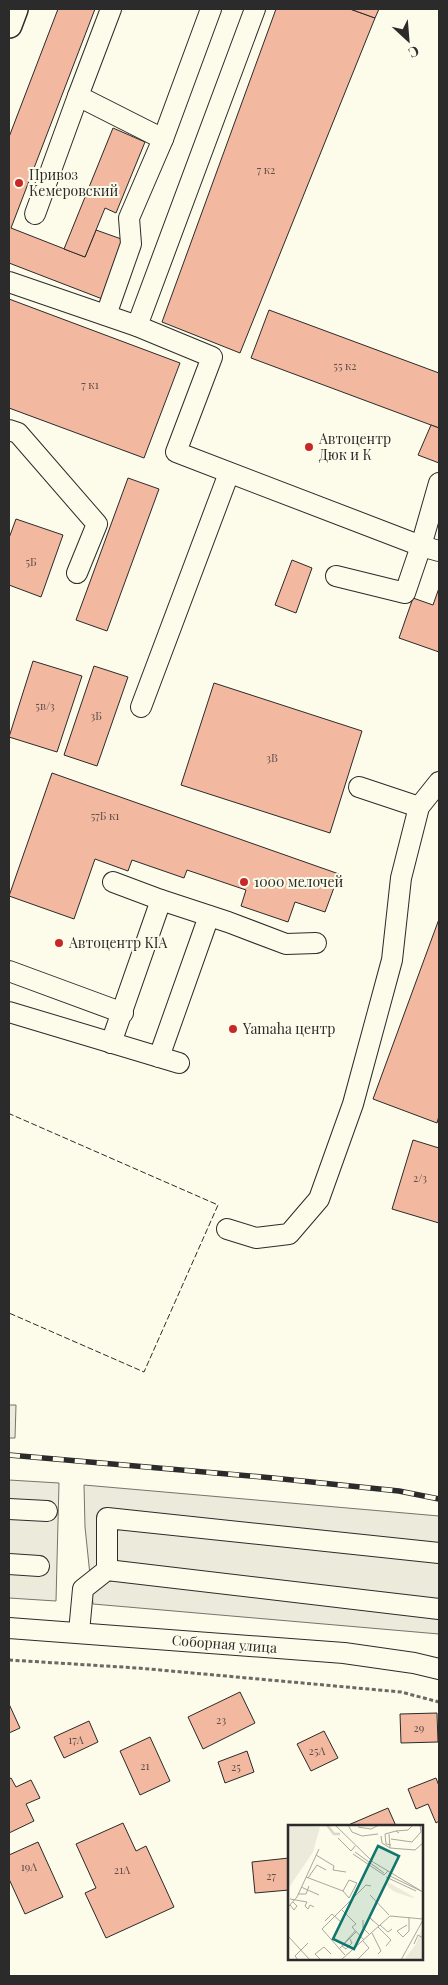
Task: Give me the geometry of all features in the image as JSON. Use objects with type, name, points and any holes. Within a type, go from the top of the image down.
[{"type":"main road","points":[[9,25],[15,9]]},
{"type":"street","points":[[35,214],[111,9]]},
{"type":"street","points":[[106,315],[131,244],[129,218],[164,139],[211,9]]},
{"type":"street","points":[[137,326],[255,9]]},
{"type":"street","points":[[78,96],[164,139]]},
{"type":"street","points":[[9,282],[137,326],[212,358],[176,452],[430,548]]},
{"type":"street","points":[[9,430],[18,433],[97,524],[77,573]]},
{"type":"street","points":[[141,707],[229,473]]},
{"type":"street","points":[[336,576],[405,593],[430,548],[439,483]]},
{"type":"street","points":[[226,1229],[256,1238],[289,1234],[319,1199],[353,1104],[392,960],[401,878],[419,807],[439,782]]},
{"type":"street","points":[[359,787],[419,807]]},
{"type":"street","points":[[113,882],[286,944],[316,943]]},
{"type":"street","points":[[112,1043],[161,900]]},
{"type":"street","points":[[159,1057],[209,916]]},
{"type":"street","points":[[9,971],[123,1013]]},
{"type":"street","points":[[9,1012],[179,1063]]},
{"type":"street","points":[[9,1509],[47,1511]]},
{"type":"street","points":[[107,1570],[107,1518],[439,1554]]},
{"type":"street","points":[[9,1564],[39,1566]]},
{"type":"street","points":[[79,1632],[83,1589],[107,1570],[439,1609]]},
{"type":"street","name":"Соборная улица","points":[[9,1628],[344,1653],[414,1663],[439,1669]]},
{"type":"path","points":[[9,1660],[138,1668],[402,1692],[439,1702]]},
{"type":"shaded area","points":[[9,1405],[16,1405],[15,1438],[9,1438]]},
{"type":"shaded area","points":[[9,1480],[59,1483],[56,1601],[9,1598]]},
{"type":"shaded area","points":[[84,1485],[439,1516],[439,1634],[93,1604],[85,1527]]},
{"type":"building","name":"Привоз Кемеровский","points":[[58,9],[95,9],[11,228],[85,257],[96,230],[127,241],[105,300],[9,263],[9,137]]},
{"type":"building","points":[[276,9],[350,9],[375,18],[240,353],[162,322]]},
{"type":"building","points":[[350,9],[379,9],[375,18]]},
{"type":"building","points":[[113,128],[145,142],[116,213],[105,208],[85,257],[64,249]]},
{"type":"building","points":[[9,299],[180,363],[144,458],[9,408]]},
{"type":"building","points":[[269,310],[439,373],[439,428],[251,358]]},
{"type":"building","points":[[431,425],[439,428],[439,463],[418,455]]},
{"type":"building","points":[[128,478],[159,489],[107,631],[76,620]]},
{"type":"building","points":[[16,519],[63,535],[41,597],[9,585],[9,538]]},
{"type":"building","points":[[292,560],[312,568],[296,613],[275,605]]},
{"type":"building","points":[[439,588],[439,652],[399,638],[413,598],[433,605]]},
{"type":"building","points":[[33,661],[82,676],[57,752],[9,737]]},
{"type":"building","points":[[94,666],[128,677],[97,766],[64,755]]},
{"type":"building","points":[[214,683],[362,731],[330,833],[181,785]]},
{"type":"building","points":[[52,773],[339,874],[325,912],[295,902],[288,922],[241,906],[246,890],[187,870],[184,878],[132,860],[128,871],[95,859],[74,919],[9,896]]},
{"type":"building","points":[[439,919],[439,1116],[437,1123],[373,1099]]},
{"type":"building","points":[[413,1140],[439,1148],[439,1223],[392,1209]]},
{"type":"building","points":[[240,1692],[255,1723],[203,1749],[188,1717]]},
{"type":"building","points":[[9,1704],[20,1728],[9,1733]]},
{"type":"building","points":[[437,1713],[438,1742],[401,1743],[400,1714]]},
{"type":"building","points":[[89,1721],[98,1742],[64,1758],[54,1737]]},
{"type":"building","points":[[324,1731],[338,1758],[311,1771],[297,1744]]},
{"type":"building","points":[[150,1737],[170,1781],[140,1795],[120,1751]]},
{"type":"building","points":[[247,1751],[254,1772],[225,1783],[218,1762]]},
{"type":"building","points":[[11,1778],[16,1787],[31,1780],[40,1798],[26,1804],[34,1821],[9,1833],[9,1779]]},
{"type":"building","points":[[436,1778],[439,1786],[439,1821],[436,1823],[428,1804],[416,1809],[408,1789]]},
{"type":"building","points":[[388,1808],[396,1825],[348,1825]]},
{"type":"building","points":[[123,1823],[136,1851],[146,1846],[174,1907],[106,1938],[85,1893],[96,1888],[76,1844]]},
{"type":"building","points":[[38,1842],[63,1897],[25,1914],[9,1879],[9,1855]]},
{"type":"building","points":[[288,1858],[288,1890],[255,1893],[252,1862]]},
{"type":"railway","points":[[9,1455],[273,1478],[399,1491],[439,1499]]},
{"type":"fence","points":[[9,1116],[10,1114],[218,1205],[144,1372],[9,1313]]},
{"type":"place","name":"Привоз Кемеровский","points":[[19,183]]},
{"type":"place","name":"Автоцентр Дюк и К","points":[[309,447]]},
{"type":"place","name":"1000 мелочей","points":[[244,882]]},
{"type":"place","name":"Автоцентр KIA","points":[[59,943]]},
{"type":"place","name":"Yamaha центр","points":[[233,1029]]}]
